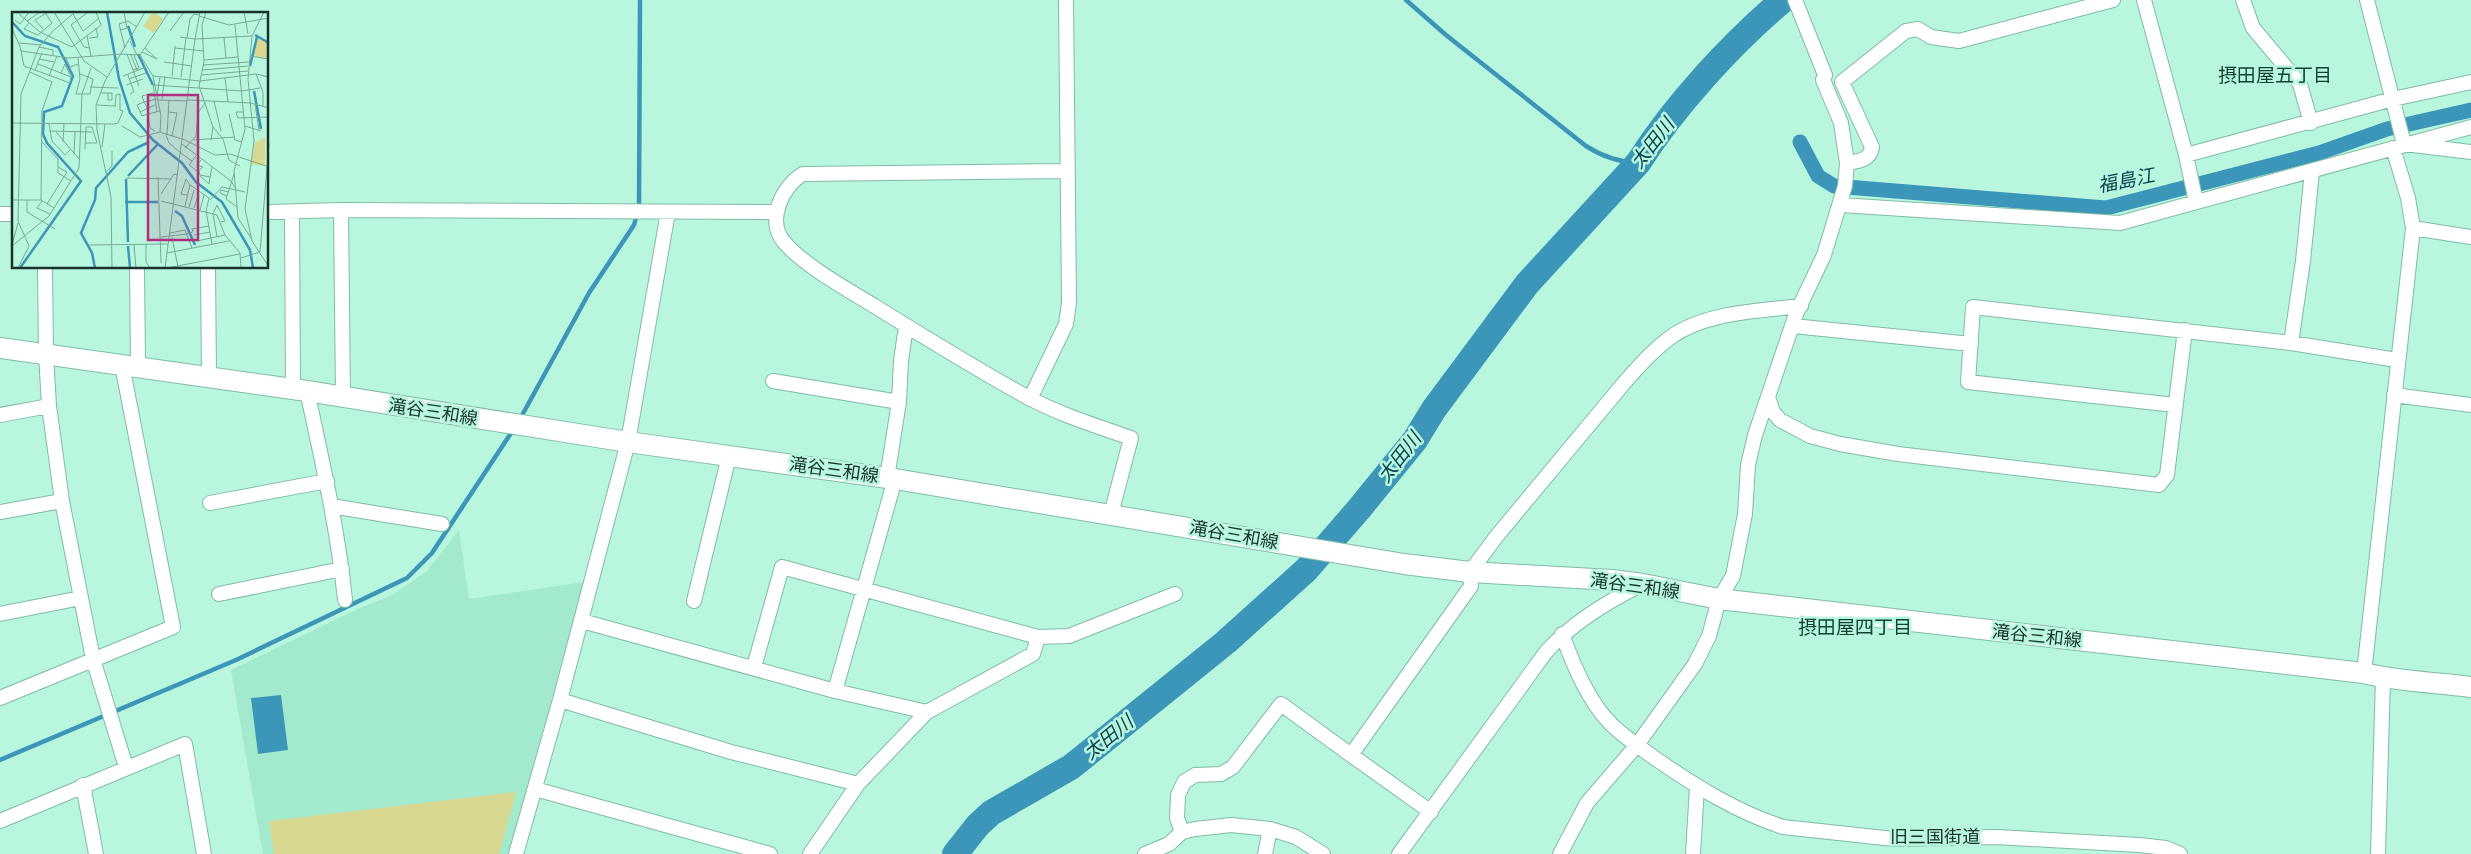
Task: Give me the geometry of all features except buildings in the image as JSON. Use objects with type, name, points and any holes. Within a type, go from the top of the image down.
[{"type":"main road","name":"滝谷三和線","points":[[0,348],[343,397],[628,442],[891,478],[1374,559],[1470,572],[1534,574],[1643,584],[1719,600],[2373,675],[2421,684],[2439,682],[2471,687]]},
{"type":"street","points":[[1030,399],[1066,324],[1070,303],[1066,0]]},
{"type":"street","points":[[1560,854],[1587,803],[1637,745],[1695,664],[1709,636],[1719,600],[1733,576],[1745,514],[1748,465],[1768,397],[1793,326],[1818,271],[1842,202],[1847,168],[1841,123],[1823,80],[1825,75],[1795,0]]},
{"type":"street","points":[[1847,168],[1871,154],[1872,147],[1842,82],[1906,31],[1918,29],[1931,37],[1959,42],[2113,0]]},
{"type":"street","points":[[2144,0],[2186,155],[2195,198]]},
{"type":"street","points":[[2243,0],[2253,28],[2300,84],[2311,123]]},
{"type":"street","points":[[2367,0],[2394,103],[2413,228],[2397,360],[2373,675],[2378,854]]},
{"type":"street","points":[[2186,155],[2471,82]]},
{"type":"street","points":[[1842,202],[2120,223],[2195,198],[2312,171],[2400,144],[2471,127]]},
{"type":"street","points":[[2400,144],[2471,152]]},
{"type":"street","points":[[2291,343],[2304,252],[2312,171]]},
{"type":"street","points":[[1068,172],[803,174],[788,184],[776,212],[778,232],[783,242],[793,251],[833,281],[1030,399],[1079,420],[1131,438],[1111,514]]},
{"type":"street","points":[[269,212],[341,210],[776,212]]},
{"type":"street","points":[[341,210],[343,397]]},
{"type":"street","points":[[292,212],[300,391],[327,482],[342,569],[345,600]]},
{"type":"street","points":[[516,854],[582,621],[628,442],[668,212]]},
{"type":"street","points":[[2413,228],[2471,237]]},
{"type":"street","points":[[45,269],[49,406],[62,501],[93,659],[126,767]]},
{"type":"street","points":[[0,698],[173,627],[130,366],[137,269]]},
{"type":"street","points":[[208,269],[209,377]]},
{"type":"street","points":[[1351,755],[1471,586],[1470,572],[1572,444],[1640,365],[1665,342],[1686,329],[1722,318],[1801,306]]},
{"type":"street","points":[[2175,405],[1968,382],[1973,307],[2291,343],[2397,360]]},
{"type":"street","points":[[835,691],[891,478],[901,361],[906,326]]},
{"type":"street","points":[[1793,326],[1972,344]]},
{"type":"street","points":[[1768,397],[1773,412],[1780,420],[1810,436],[1840,444],[1898,454],[1995,464],[2159,485],[2167,475],[2185,330]]},
{"type":"street","points":[[773,381],[899,402]]},
{"type":"street","points":[[2394,395],[2471,404]]},
{"type":"street","points":[[0,415],[49,406]]},
{"type":"street","points":[[694,601],[729,456]]},
{"type":"street","points":[[210,503],[327,482]]},
{"type":"street","points":[[0,512],[62,501]]},
{"type":"street","points":[[330,506],[442,524]]},
{"type":"street","points":[[754,667],[782,567],[1038,638],[1069,636],[1175,594]]},
{"type":"street","points":[[219,594],[342,569]]},
{"type":"street","points":[[1399,854],[1546,652],[1562,634],[1614,598],[1643,584]]},
{"type":"street","points":[[0,614],[81,598]]},
{"type":"street","points":[[582,621],[754,667],[835,691],[927,712]]},
{"type":"street","name":"旧三国街道","points":[[1562,634],[1572,660],[1597,706],[1610,724],[1697,787],[1749,813],[1783,826],[1894,839],[1996,837],[2139,845],[2166,848],[2180,854]]},
{"type":"street","points":[[810,854],[858,784],[927,712],[1033,654],[1038,638]]},
{"type":"street","points":[[560,700],[731,752],[858,784]]},
{"type":"street","points":[[1182,832],[1176,818],[1178,795],[1184,782],[1195,774],[1221,774],[1233,767],[1281,704],[1431,812]]},
{"type":"street","points":[[0,821],[184,744],[204,854]]},
{"type":"street","points":[[83,785],[96,854]]},
{"type":"street","points":[[1693,854],[1697,787]]},
{"type":"street","points":[[535,789],[770,854]]},
{"type":"street","points":[[1145,854],[1169,849],[1182,832],[1231,825],[1270,830],[1296,837],[1323,854]]},
{"type":"street","points":[[1265,854],[1270,830]]},
{"type":"shaded area","points":[[459,530],[469,599],[585,582],[508,854],[263,854],[231,670],[353,611],[392,595],[427,571]]},
{"type":"shaded area","points":[[516,792],[499,854],[274,854],[269,821]]},
{"type":"water","points":[[281,695],[288,750],[258,754],[251,698]]},
{"type":"waterway","points":[[520,419],[589,293],[634,225],[639,207],[640,0]]},
{"type":"waterway","points":[[1406,0],[1446,35],[1586,146],[1611,158],[1638,163]]},
{"type":"waterway","name":"太田川","points":[[955,854],[978,825],[991,813],[1071,767],[1226,642],[1306,570],[1415,440],[1434,409],[1527,284],[1638,163],[1669,119],[1705,76],[1763,17],[1783,0]]},
{"type":"waterway","name":"福島江","points":[[1800,142],[1818,176],[1834,186],[2106,208],[2319,153],[2387,129],[2471,110]]},
{"type":"waterway","points":[[0,760],[236,660],[407,578],[432,553],[513,430]]},
{"type":"district","name":"摂田屋五丁目","points":[[2275,75]]},
{"type":"district","name":"摂田屋四丁目","points":[[1855,627]]}]
